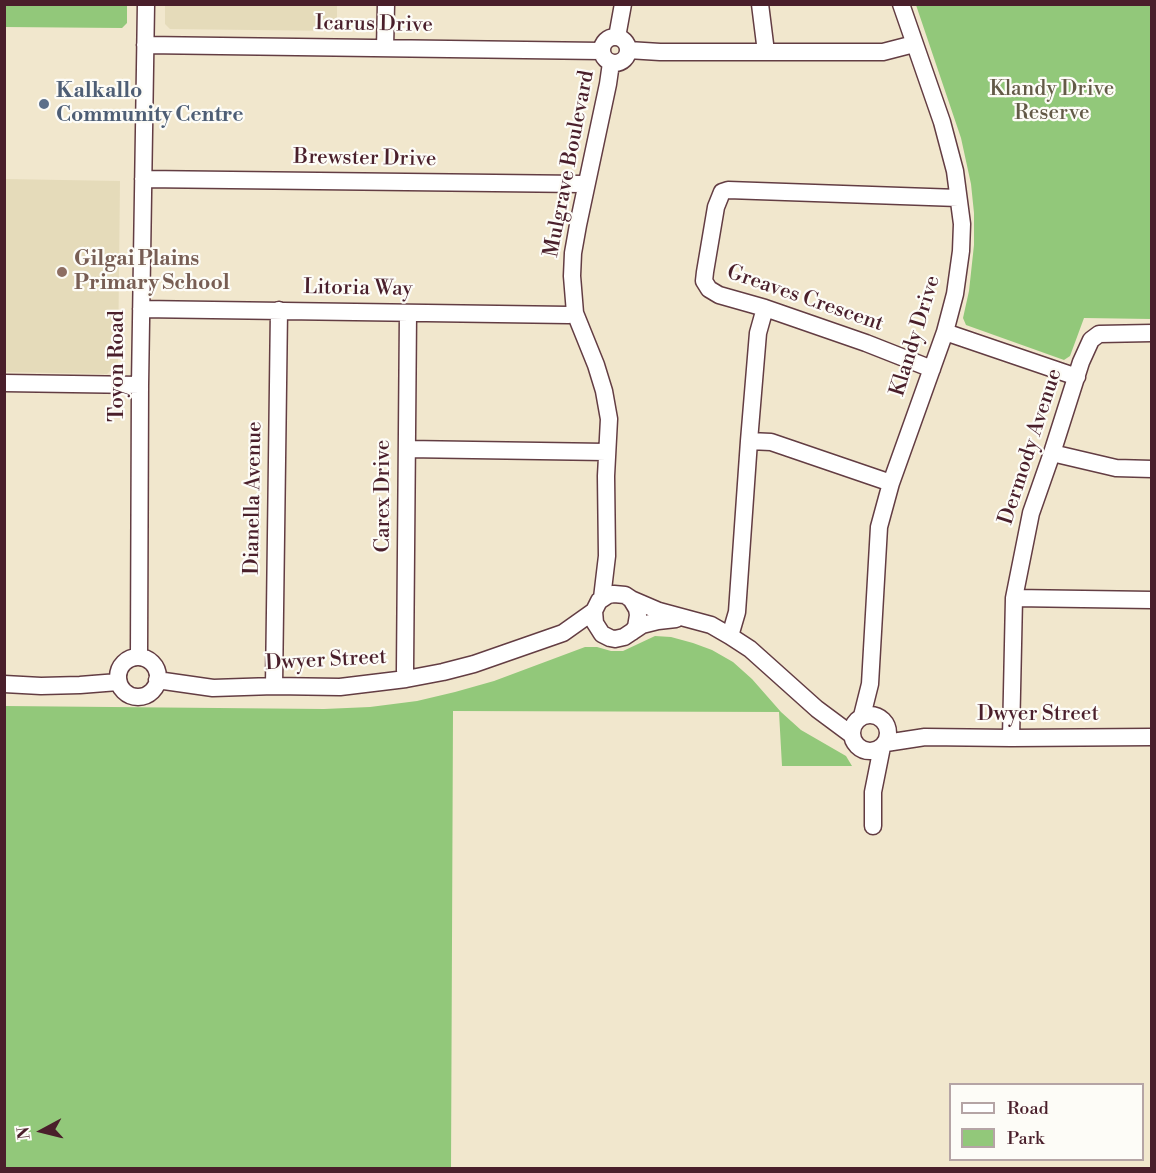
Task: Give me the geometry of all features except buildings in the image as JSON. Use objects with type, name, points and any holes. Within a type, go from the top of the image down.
[{"type":"street","name":"Toyon Road","points":[[139,656],[140,385],[146,4]]},
{"type":"street","points":[[385,48],[386,4]]},
{"type":"street","points":[[617,37],[623,4]]},
{"type":"street","points":[[760,4],[766,52]]},
{"type":"street","name":"Klandy Drive","points":[[857,724],[870,684],[879,526],[891,483],[945,332],[955,294],[961,251],[962,224],[956,171],[942,122],[901,4]]},
{"type":"street","points":[[617,37],[625,41],[628,50],[626,58],[615,64],[606,57],[602,47],[606,40],[617,37]]},
{"type":"street","points":[[628,50],[883,52],[914,44]]},
{"type":"street","name":"Icarus Drive","points":[[145,45],[385,48],[606,57]]},
{"type":"street","name":"Mulgrave Boulevard","points":[[598,604],[607,556],[606,452],[609,419],[596,365],[575,313],[573,253],[608,84],[606,57]]},
{"type":"street","name":"Brewster Drive","points":[[143,178],[582,184],[586,187]]},
{"type":"street","name":"Greaves Crescent","points":[[932,369],[765,308],[719,296],[709,289],[704,281],[716,207],[722,192],[728,190],[958,198]]},
{"type":"street","points":[[730,636],[737,612],[758,333],[765,308]]},
{"type":"street","name":"Litoria Way","points":[[141,309],[569,315],[575,313]]},
{"type":"street","name":"Dianella Avenue","points":[[274,686],[279,310]]},
{"type":"street","name":"Carex Drive","points":[[406,679],[408,313]]},
{"type":"street","points":[[945,332],[1077,377]]},
{"type":"street","name":"Dermody Avenue","points":[[1011,738],[1014,598],[1030,513],[1077,377],[1094,336],[1108,333],[1152,333]]},
{"type":"street","points":[[4,384],[140,385]]},
{"type":"street","points":[[749,441],[771,442],[891,483]]},
{"type":"street","points":[[407,450],[606,452]]},
{"type":"street","points":[[1052,453],[1110,467],[1152,469]]},
{"type":"street","name":"Mulgrave Boulevard","points":[[607,556],[611,573],[628,597]]},
{"type":"street","points":[[685,618],[642,625],[624,637],[615,639],[602,634],[595,623],[598,604],[614,594],[628,597],[659,611],[685,618],[711,625],[750,649],[817,709],[857,724]]},
{"type":"street","points":[[628,597],[637,609],[638,615],[636,627],[632,632]]},
{"type":"street","points":[[1014,598],[1152,600]]},
{"type":"street","name":"Dwyer Street","points":[[157,680],[213,688],[340,687],[406,679],[474,664],[563,633],[598,604]]},
{"type":"street","name":"Dwyer Street","points":[[563,633],[602,634]]},
{"type":"street","points":[[139,656],[152,662],[158,674],[153,690],[141,697],[130,696],[124,692],[118,682],[119,668],[123,662],[139,656]]},
{"type":"street","points":[[4,684],[41,686],[118,682]]},
{"type":"street","name":"Klandy Drive","points":[[870,684],[874,702],[885,721]]},
{"type":"street","points":[[857,724],[873,714],[885,721],[889,734],[884,745],[873,792],[873,826]]},
{"type":"street","name":"Dwyer Street","points":[[885,721],[925,737]]},
{"type":"street","points":[[857,724],[856,744],[864,750],[877,778]]},
{"type":"street","name":"Dwyer Street","points":[[884,745],[925,737],[1152,737]]},
{"type":"street","points":[[864,750],[873,751],[884,745]]},
{"type":"shaded area","points":[[165,5],[337,5],[337,31],[170,29],[165,24]]},
{"type":"shaded area","name":"Gilgai Plains Primary School","points":[[5,179],[120,181],[118,363],[107,374],[5,372]]},
{"type":"green space","points":[[5,4],[127,5],[127,23],[122,28],[5,27]]},
{"type":"green space","name":"Klandy Drive Reserve","points":[[916,5],[1151,5],[1151,319],[1084,318],[1070,356],[1064,360],[966,325],[963,318],[969,291],[974,245],[971,184],[961,138]]},
{"type":"green space","points":[[655,636],[671,637],[693,643],[712,650],[733,662],[801,730],[846,756],[852,766],[782,766],[779,712],[453,711],[451,1168],[5,1168],[5,706],[324,709],[370,707],[417,701],[455,692],[494,681],[585,647],[623,651]]},
{"type":"place","name":"Kalkallo Community Centre","points":[[44,104]]},
{"type":"place","name":"Gilgai Plains Primary School","points":[[62,272]]}]
